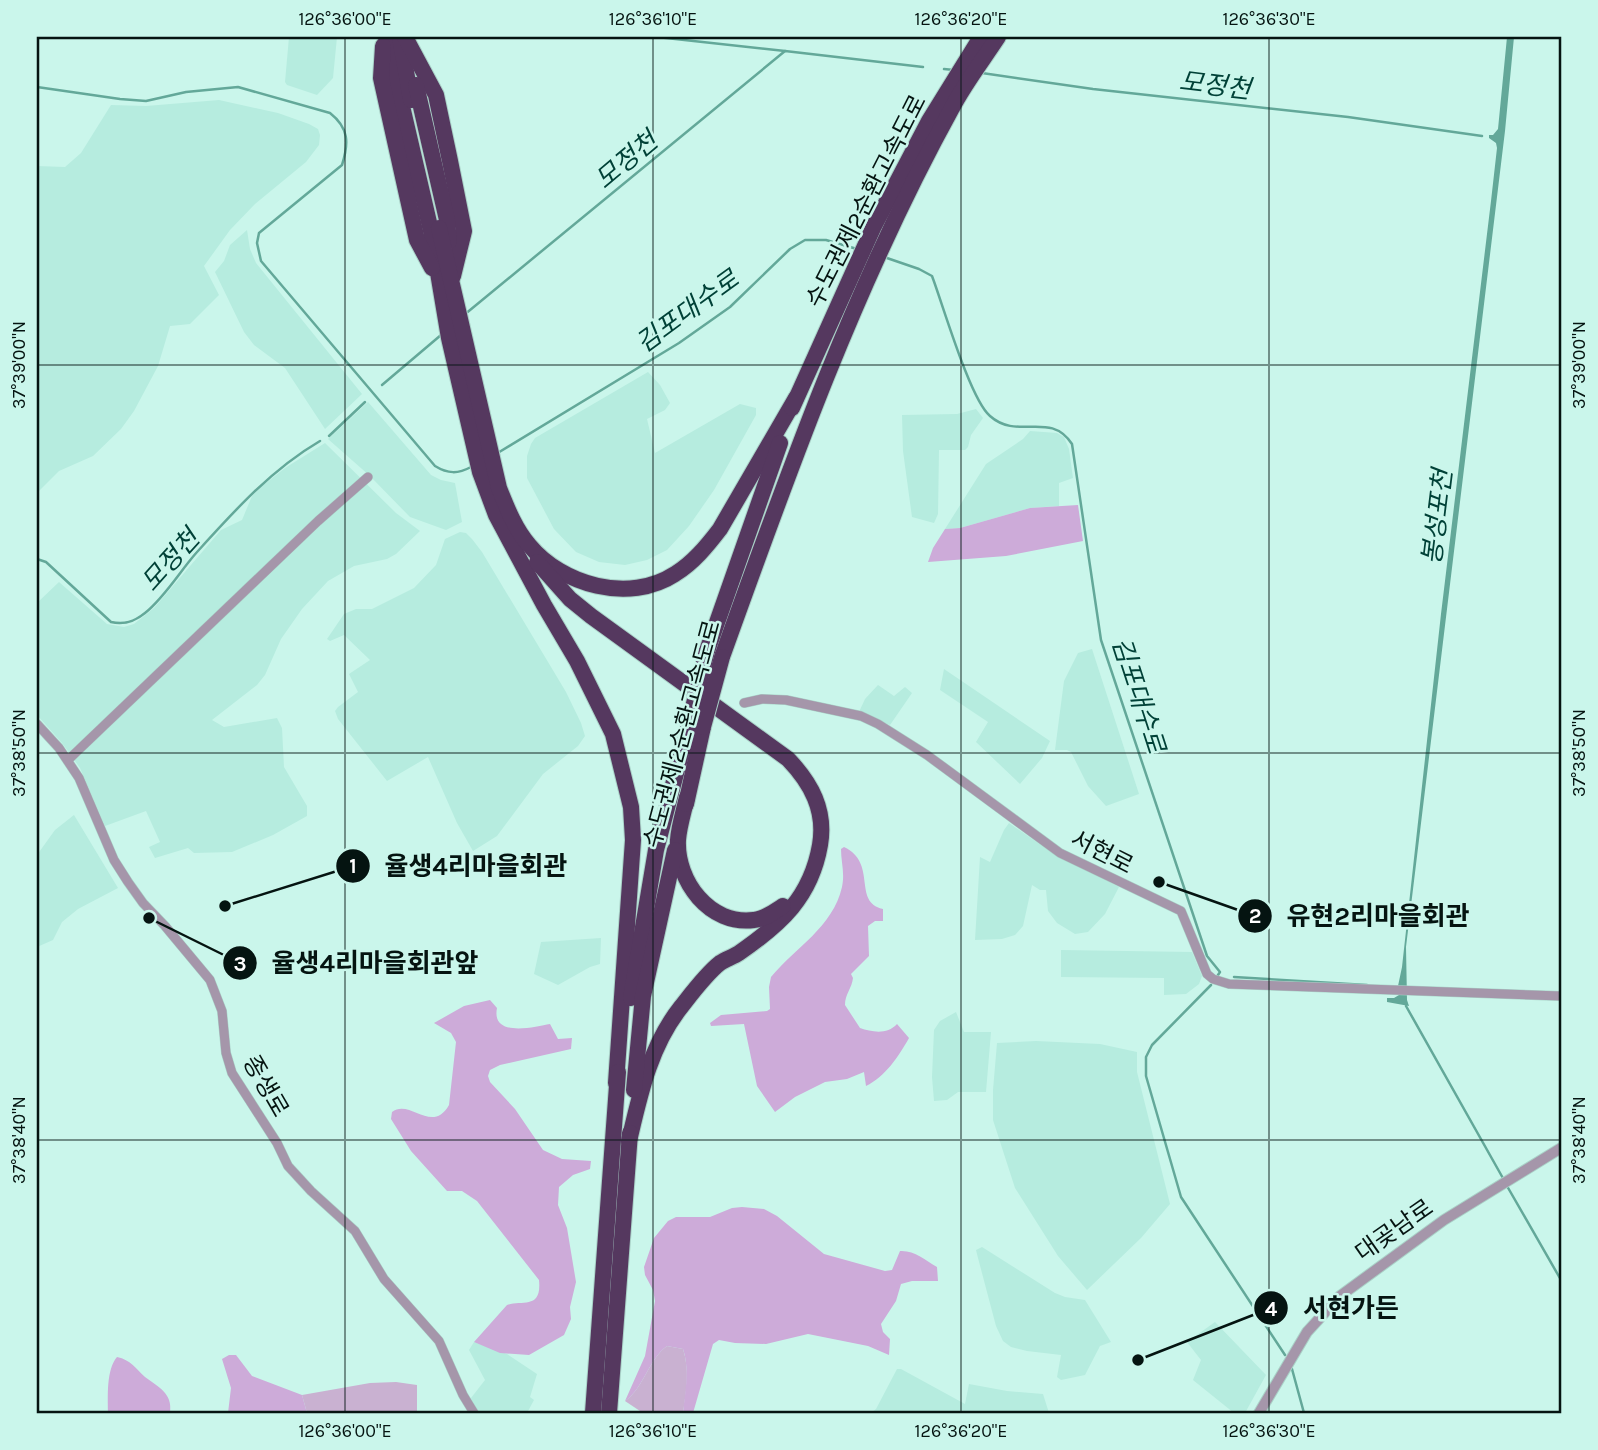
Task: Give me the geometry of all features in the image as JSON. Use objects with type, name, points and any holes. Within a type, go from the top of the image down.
[{"type":"highway","points":[[385,37],[381,78],[417,240],[448,281]]},
{"type":"highway","points":[[402,37],[410,93],[448,281],[463,335],[476,425],[486,470],[506,506],[521,546],[597,699],[612,734],[631,807],[632,869],[616,1083]]},
{"type":"highway","points":[[402,37],[436,95],[464,231],[443,302],[451,349],[476,425]]},
{"type":"highway","name":"수도권제2순환고속도로","points":[[979,54],[981,37]]},
{"type":"highway","name":"수도권제2순환고속도로","points":[[593,1413],[616,1083],[656,850],[796,398],[954,92],[979,54],[998,37]]},
{"type":"highway","name":"수도권제2순환고속도로","points":[[715,654],[810,416],[865,265]]},
{"type":"highway","points":[[521,546],[556,569],[588,584],[631,588],[658,583],[674,575],[705,549],[720,529],[796,398]]},
{"type":"highway","points":[[521,546],[571,611],[675,687],[773,753],[787,768],[805,799],[811,832],[810,851],[801,883],[785,904],[771,915],[756,920],[740,920],[724,917],[697,898],[683,873],[678,840],[687,797]]},
{"type":"highway","points":[[521,546],[570,599],[788,759],[811,787],[818,804],[821,837],[814,874],[799,899],[757,938],[719,964],[678,1010],[657,1044],[643,1080],[629,1141]]},
{"type":"highway","name":"수도권제2순환고속도로","points":[[609,1413],[629,1141],[643,996],[687,797],[696,724]]},
{"type":"street","points":[[68,760],[318,521],[368,477]]},
{"type":"street","name":"서현로","points":[[744,703],[762,699],[786,700],[861,716],[893,732],[955,774],[1060,853],[1181,911],[1202,965],[1213,979],[1229,984],[1561,996]]},
{"type":"street","name":"종생로","points":[[37,724],[68,760],[79,778],[114,860],[128,882],[210,980],[222,1011],[226,1053],[232,1073],[277,1143],[288,1166],[355,1231],[384,1279],[439,1341],[474,1413]]},
{"type":"street","name":"대곶남로","points":[[1259,1413],[1307,1332],[1339,1296],[1444,1220],[1561,1148]]},
{"type":"shaded area","points":[[289,37],[337,37],[333,78],[317,95],[285,82]]},
{"type":"shaded area","points":[[1507,37],[1514,37],[1505,131],[1406,947],[1409,1006],[1387,1002],[1387,998],[1399,995],[1497,148],[1489,135],[1493,135],[1498,129]]},
{"type":"shaded area","points":[[219,100],[278,113],[309,124],[318,129],[319,145],[306,162],[255,204],[230,230],[204,266],[219,295],[190,324],[170,326],[158,366],[121,429],[93,456],[59,471],[37,493],[37,166],[65,167],[81,153],[111,105],[146,106]]},
{"type":"shaded area","points":[[247,230],[250,249],[256,263],[362,394],[325,429],[285,368],[254,345],[244,332],[215,272],[224,261],[230,245]]},
{"type":"shaded area","points":[[648,372],[660,385],[670,403],[665,410],[647,419],[655,453],[740,404],[756,408],[756,415],[714,490],[689,526],[667,550],[647,560],[625,565],[599,562],[576,552],[554,529],[527,478],[527,456],[535,438]]},
{"type":"shaded area","points":[[368,402],[431,475],[455,483],[462,522],[446,530],[410,517],[370,476],[328,439]]},
{"type":"shaded area","points":[[976,409],[983,418],[971,435],[968,447],[965,450],[939,450],[938,514],[934,523],[912,517],[903,451],[902,415],[957,414]]},
{"type":"shaded area","points":[[1030,431],[1057,433],[1064,437],[1069,449],[1073,478],[1059,483],[1059,506],[1030,508],[960,528],[945,529],[986,464],[1023,439]]},
{"type":"shaded area","points":[[325,443],[396,513],[420,531],[387,559],[354,566],[328,581],[302,609],[281,639],[265,675],[257,685],[212,720],[224,727],[277,718],[282,728],[284,767],[307,806],[307,816],[273,835],[232,852],[194,853],[188,848],[155,858],[149,847],[160,842],[146,811],[105,826],[80,768],[37,715],[37,603],[59,582],[107,624],[124,627],[134,624],[154,608],[221,530],[242,520],[252,496],[262,486]]},
{"type":"shaded area","points":[[1078,505],[1083,541],[1006,556],[928,562],[945,529],[960,528],[1030,508]]},
{"type":"shaded area","points":[[460,532],[466,533],[482,552],[566,692],[585,736],[578,746],[543,774],[497,836],[473,851],[457,823],[428,757],[387,781],[338,719],[335,711],[358,692],[349,674],[370,660],[344,635],[330,641],[327,639],[344,614],[356,609],[372,609],[414,588],[436,565],[445,539]]},
{"type":"shaded area","points":[[1092,649],[1139,794],[1106,806],[1088,786],[1071,752],[1055,750],[1064,681],[1078,653]]},
{"type":"shaded area","points":[[944,669],[1050,741],[1042,758],[1020,784],[976,742],[988,722],[940,690]]},
{"type":"shaded area","points":[[878,685],[894,696],[905,687],[912,693],[890,725],[859,712],[865,699]]},
{"type":"shaded area","points":[[74,815],[118,888],[78,909],[62,922],[53,940],[37,947],[37,855],[55,830]]},
{"type":"shaded area","points":[[1009,823],[1051,852],[1119,887],[1105,914],[1088,932],[1075,934],[1057,923],[1048,911],[1046,890],[1032,885],[1023,926],[1015,935],[1002,939],[975,940],[980,857],[990,862]]},
{"type":"shaded area","points":[[844,847],[860,862],[869,899],[883,909],[883,921],[875,921],[868,926],[869,956],[851,974],[853,978],[845,1005],[860,1028],[884,1031],[897,1024],[909,1038],[885,1072],[866,1086],[864,1072],[847,1079],[825,1082],[795,1097],[775,1112],[757,1086],[744,1024],[711,1026],[710,1023],[721,1015],[770,1009],[771,977],[822,925],[837,901],[843,882],[841,849]]},
{"type":"shaded area","points":[[601,938],[600,964],[558,985],[534,974],[541,942]]},
{"type":"shaded area","points":[[1061,950],[1192,952],[1202,976],[1199,984],[1186,994],[1164,995],[1164,978],[1061,977]]},
{"type":"shaded area","points":[[490,1000],[497,1008],[500,1024],[525,1028],[550,1024],[558,1039],[572,1038],[571,1049],[500,1065],[490,1070],[488,1076],[543,1150],[562,1159],[591,1161],[590,1169],[573,1175],[559,1187],[558,1205],[567,1228],[576,1282],[570,1307],[571,1319],[564,1335],[529,1355],[500,1353],[474,1342],[507,1305],[534,1300],[539,1289],[539,1280],[477,1201],[462,1191],[447,1191],[411,1151],[391,1119],[392,1112],[399,1109],[435,1117],[449,1105],[456,1042],[451,1033],[434,1023],[464,1006]]},
{"type":"shaded area","points":[[956,1012],[964,1032],[991,1032],[986,1092],[958,1092],[947,1100],[934,1101],[934,1030],[940,1021]]},
{"type":"shaded area","points":[[1036,1041],[1100,1044],[1137,1052],[1137,1072],[1170,1204],[1141,1238],[1087,1290],[1058,1256],[1015,1188],[993,1120],[997,1043]]},
{"type":"shaded area","points":[[742,1207],[764,1209],[777,1216],[824,1254],[885,1271],[892,1270],[900,1251],[915,1254],[937,1267],[938,1281],[912,1281],[901,1284],[896,1301],[881,1324],[883,1332],[890,1339],[889,1355],[868,1346],[808,1334],[766,1344],[719,1340],[713,1344],[693,1413],[683,1413],[685,1357],[683,1349],[667,1346],[655,1359],[637,1389],[625,1401],[645,1356],[655,1301],[644,1267],[654,1238],[668,1221],[676,1217],[710,1217]]},
{"type":"shaded area","points":[[982,1247],[1055,1293],[1085,1300],[1111,1342],[1100,1346],[1085,1375],[1061,1380],[1057,1377],[1061,1355],[1027,1351],[1011,1347],[1003,1341],[996,1326],[976,1250]]},
{"type":"shaded area","points":[[1215,1322],[1266,1375],[1245,1413],[1234,1413],[1193,1380],[1201,1360],[1187,1342]]},
{"type":"shaded area","points":[[474,1342],[507,1354],[537,1374],[530,1397],[534,1400],[527,1413],[478,1413],[471,1398],[485,1380],[469,1350]]},
{"type":"shaded area","points":[[667,1346],[683,1349],[685,1357],[687,1381],[683,1413],[643,1413],[625,1401],[637,1389],[655,1359]]},
{"type":"shaded area","points":[[236,1355],[252,1376],[302,1395],[307,1413],[228,1413],[231,1388],[222,1359]]},
{"type":"shaded area","points":[[117,1357],[129,1362],[164,1391],[169,1400],[170,1413],[108,1413],[109,1376]]},
{"type":"shaded area","points":[[897,1369],[965,1404],[969,1384],[1043,1394],[1049,1413],[871,1413],[876,1409]]},
{"type":"shaded area","points":[[396,1382],[417,1385],[417,1413],[307,1413],[302,1395],[370,1383]]},
{"type":"waterway","points":[[657,37],[785,51]]},
{"type":"waterway","name":"모정천","points":[[464,315],[785,51],[923,67]]},
{"type":"waterway","name":"모정천","points":[[944,69],[954,70]]},
{"type":"waterway","name":"모정천","points":[[982,73],[1482,136]]},
{"type":"waterway","name":"김포대수로","points":[[37,87],[146,101],[186,92],[238,87],[330,113],[341,124],[346,136],[342,165],[259,233],[257,243],[261,261],[435,466],[453,472],[471,467]]},
{"type":"waterway","name":"김포대수로","points":[[496,454],[679,343],[730,307],[790,249],[805,240],[826,240],[857,249]]},
{"type":"waterway","name":"김포대수로","points":[[884,257],[932,276],[966,372],[982,406],[990,416],[1012,426],[1054,429],[1072,444],[1101,640],[1207,956],[1220,972],[1218,975]]},
{"type":"waterway","name":"모정천","points":[[382,385],[441,335]]},
{"type":"waterway","name":"모정천","points":[[329,436],[365,402]]},
{"type":"waterway","name":"모정천","points":[[37,559],[46,562],[111,622],[133,621],[159,599],[197,552],[254,492],[286,464],[320,441]]},
{"type":"waterway","name":"김포대수로","points":[[1234,977],[1367,985]]},
{"type":"waterway","points":[[1211,985],[1152,1045],[1146,1057],[1146,1076],[1181,1197],[1285,1355]]},
{"type":"waterway","points":[[1406,1006],[1504,1180]]},
{"type":"waterway","points":[[1507,1186],[1561,1280]]},
{"type":"waterway","points":[[1292,1369],[1304,1413]]},
{"type":"place","name":"유현2리마을회관","points":[[1159,882]]},
{"type":"place","name":"율생4리마을회관","points":[[225,906]]},
{"type":"place","name":"율생4리마을회관앞","points":[[149,918]]},
{"type":"place","name":"서현가든","points":[[1138,1360]]},
{"type":"water label","name":"봉성포천","points":[[1437,517]]}]
